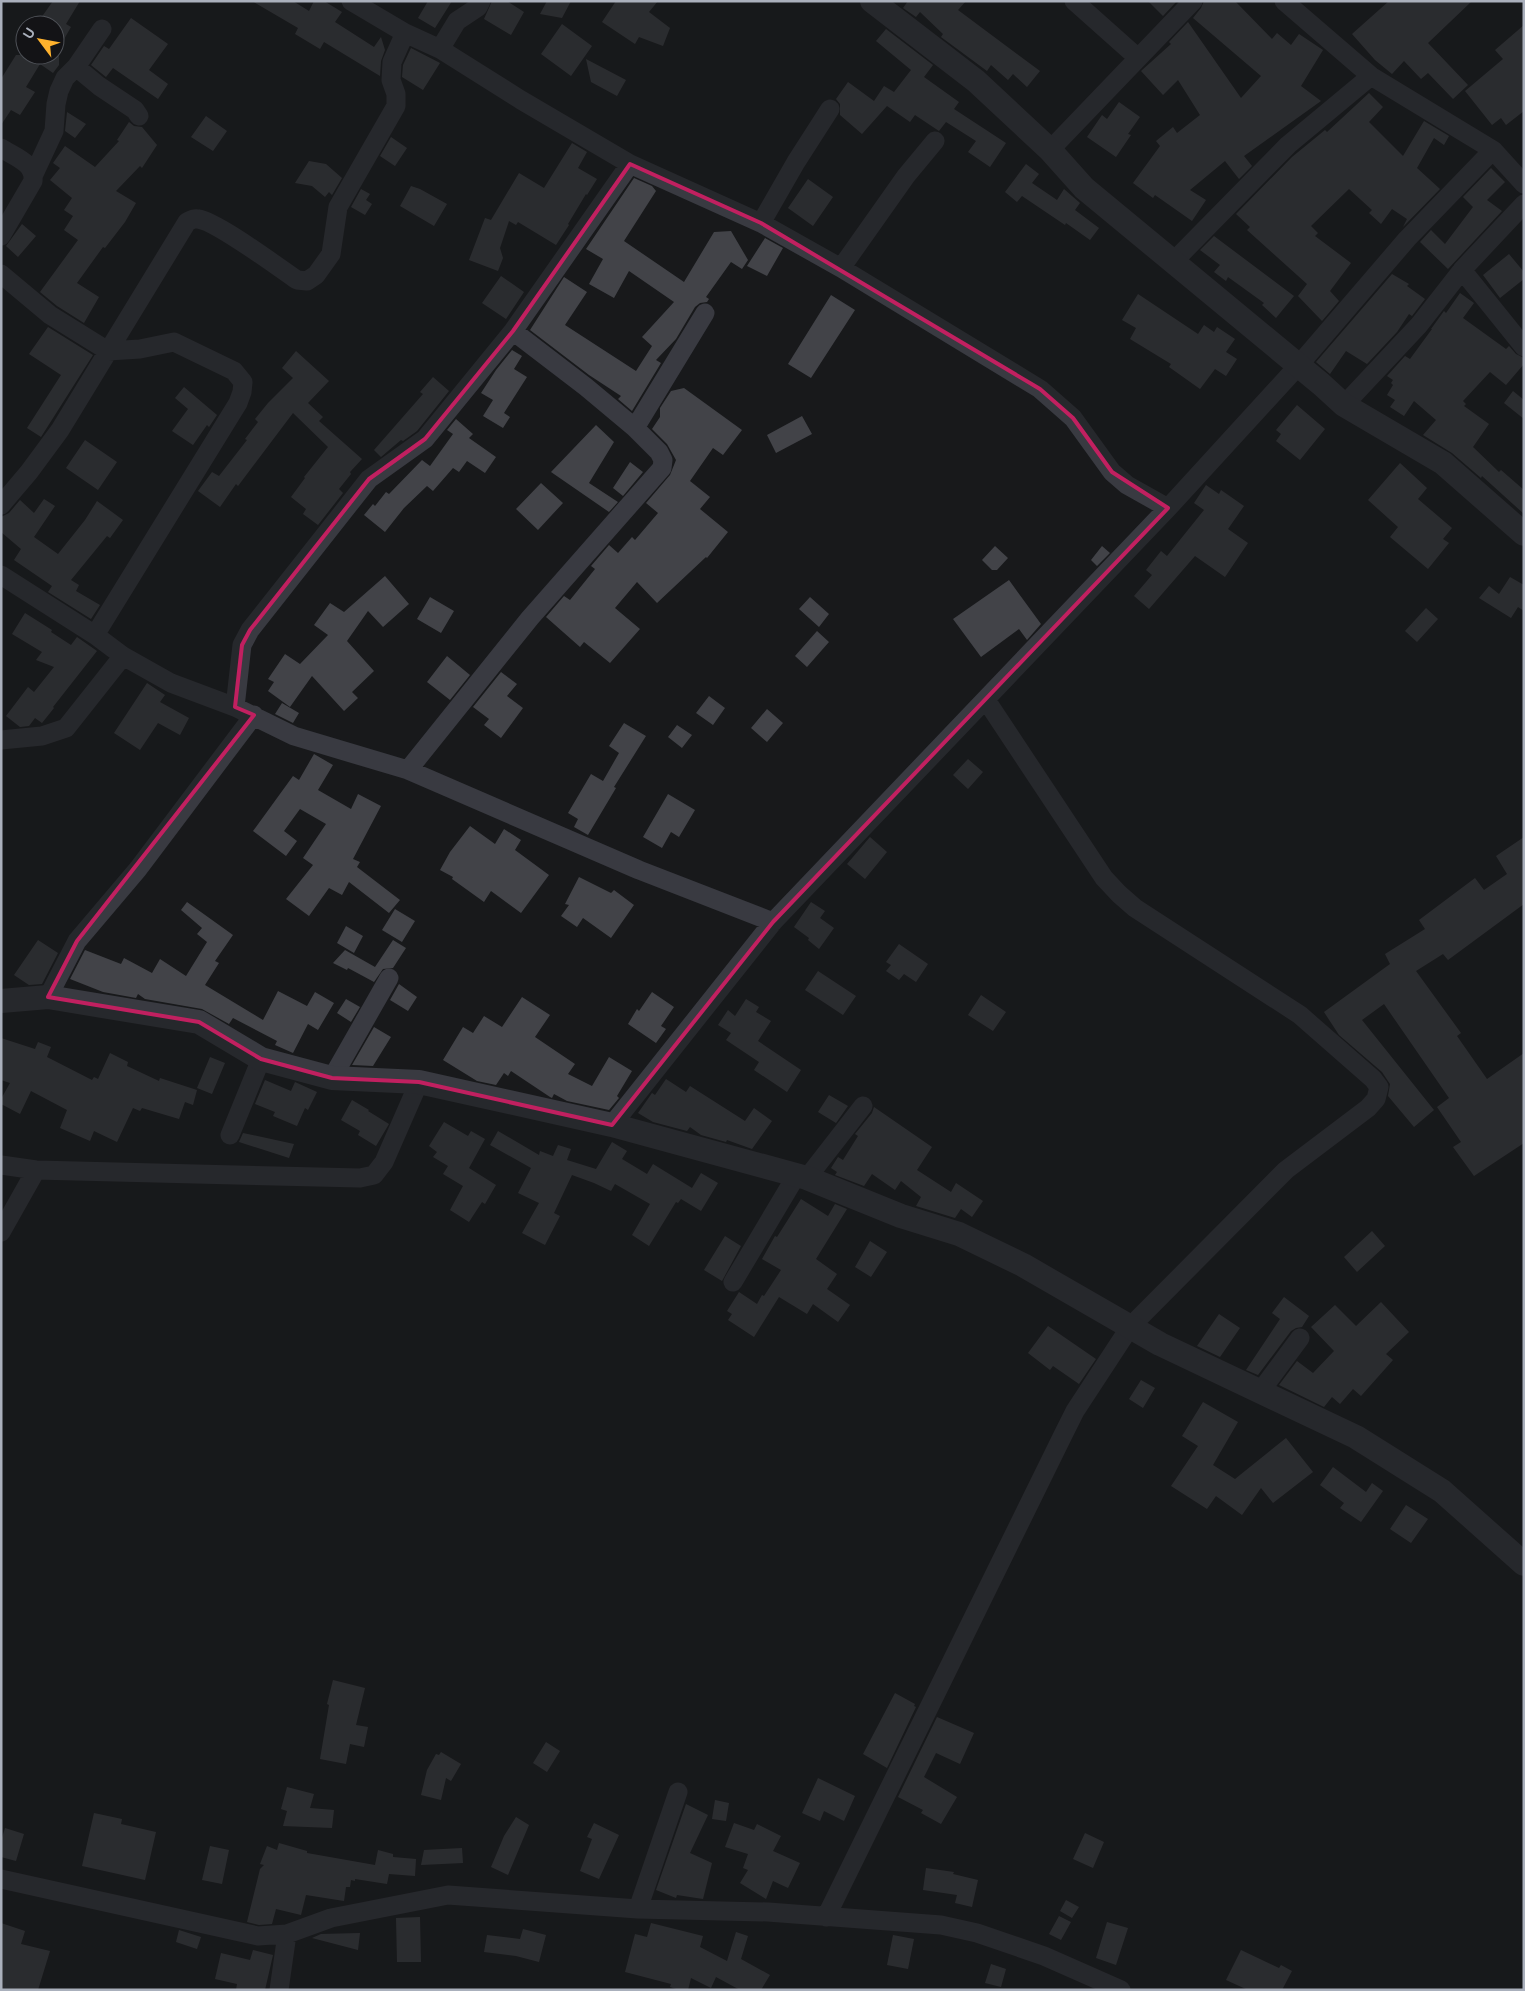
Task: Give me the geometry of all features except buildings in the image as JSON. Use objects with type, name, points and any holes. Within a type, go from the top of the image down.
[{"type":"street","points":[[351,1],[405,33],[440,49],[630,164],[761,223],[841,268],[1040,389],[1073,418],[1112,472],[1127,485],[1168,508]]},
{"type":"street","points":[[440,49],[457,21],[478,7],[481,1]]},
{"type":"street","points":[[872,1],[976,81],[1050,150],[1084,188],[1174,261],[1344,405],[1443,463],[1524,534]]},
{"type":"street","points":[[1074,1],[1138,58]]},
{"type":"street","points":[[1050,150],[1193,1]]},
{"type":"street","points":[[1284,1],[1371,76],[1492,150],[1524,184]]},
{"type":"street","points":[[1,236],[33,181],[34,174],[54,131],[59,90],[65,78],[76,67],[102,29]]},
{"type":"street","points":[[1,505],[29,472],[60,430],[187,222],[199,218],[216,226],[297,280],[307,281],[316,275],[331,254],[338,207],[396,106],[396,94],[391,80],[392,62],[405,33]]},
{"type":"street","points":[[76,67],[99,86],[135,110],[139,116]]},
{"type":"street","points":[[1174,261],[1288,145],[1371,76]]},
{"type":"street","points":[[761,223],[796,162],[830,109]]},
{"type":"street","points":[[841,268],[906,176],[935,141]]},
{"type":"street","points":[[1,148],[30,166],[34,174]]},
{"type":"street","points":[[612,1125],[772,922],[1168,508],[1298,366],[1407,239],[1492,150]]},
{"type":"street","points":[[235,706],[242,645],[250,630],[369,479],[425,439],[513,331],[630,164]]},
{"type":"street","points":[[1344,405],[1419,325],[1462,270],[1524,204]]},
{"type":"street","points":[[1462,270],[1524,347]]},
{"type":"street","points":[[1,274],[50,315],[108,351],[140,349],[174,342],[234,371],[243,382],[238,403],[95,636]]},
{"type":"street","points":[[635,428],[705,313]]},
{"type":"street","points":[[408,770],[530,618],[662,468],[663,460],[659,452],[635,428],[586,387],[513,331]]},
{"type":"street","points":[[1,575],[123,656],[171,683],[235,706],[294,736],[408,770],[639,870],[772,922]]},
{"type":"street","points":[[1,740],[42,736],[66,728],[123,656]]},
{"type":"street","points":[[826,1917],[1075,1410],[1130,1328],[1286,1170],[1368,1108],[1376,1099],[1379,1087],[1300,1015],[1135,908],[1119,894],[1104,878],[986,700]]},
{"type":"street","points":[[48,997],[77,941],[138,869],[254,715]]},
{"type":"street","points":[[332,1078],[390,978]]},
{"type":"street","points":[[1,1001],[48,997],[199,1022],[261,1059],[332,1078],[419,1082],[612,1125],[802,1177],[901,1216],[959,1234],[1023,1265],[1160,1344],[1356,1437],[1442,1491],[1524,1564]]},
{"type":"street","points":[[230,1135],[261,1059]]},
{"type":"street","points":[[1,1165],[36,1170],[360,1178],[374,1175],[384,1162],[419,1082]]},
{"type":"street","points":[[732,1282],[802,1177],[863,1106]]},
{"type":"street","points":[[1,1232],[36,1170]]},
{"type":"street","points":[[1260,1392],[1300,1338]]},
{"type":"street","points":[[638,1909],[678,1792]]},
{"type":"street","points":[[1,1879],[258,1936],[287,1934],[331,1918],[448,1895],[638,1909],[768,1912],[941,1925],[977,1933],[1044,1956],[1121,1990]]},
{"type":"street","points":[[279,1990],[287,1934]]},
{"type":"highlighted area","points":[[630,164],[761,223],[1040,389],[1073,418],[1112,472],[1168,508],[773,922],[612,1125],[419,1082],[332,1078],[261,1059],[199,1022],[48,997],[77,941],[254,715],[235,707],[242,645],[250,630],[369,479],[425,439],[513,331]]}]
